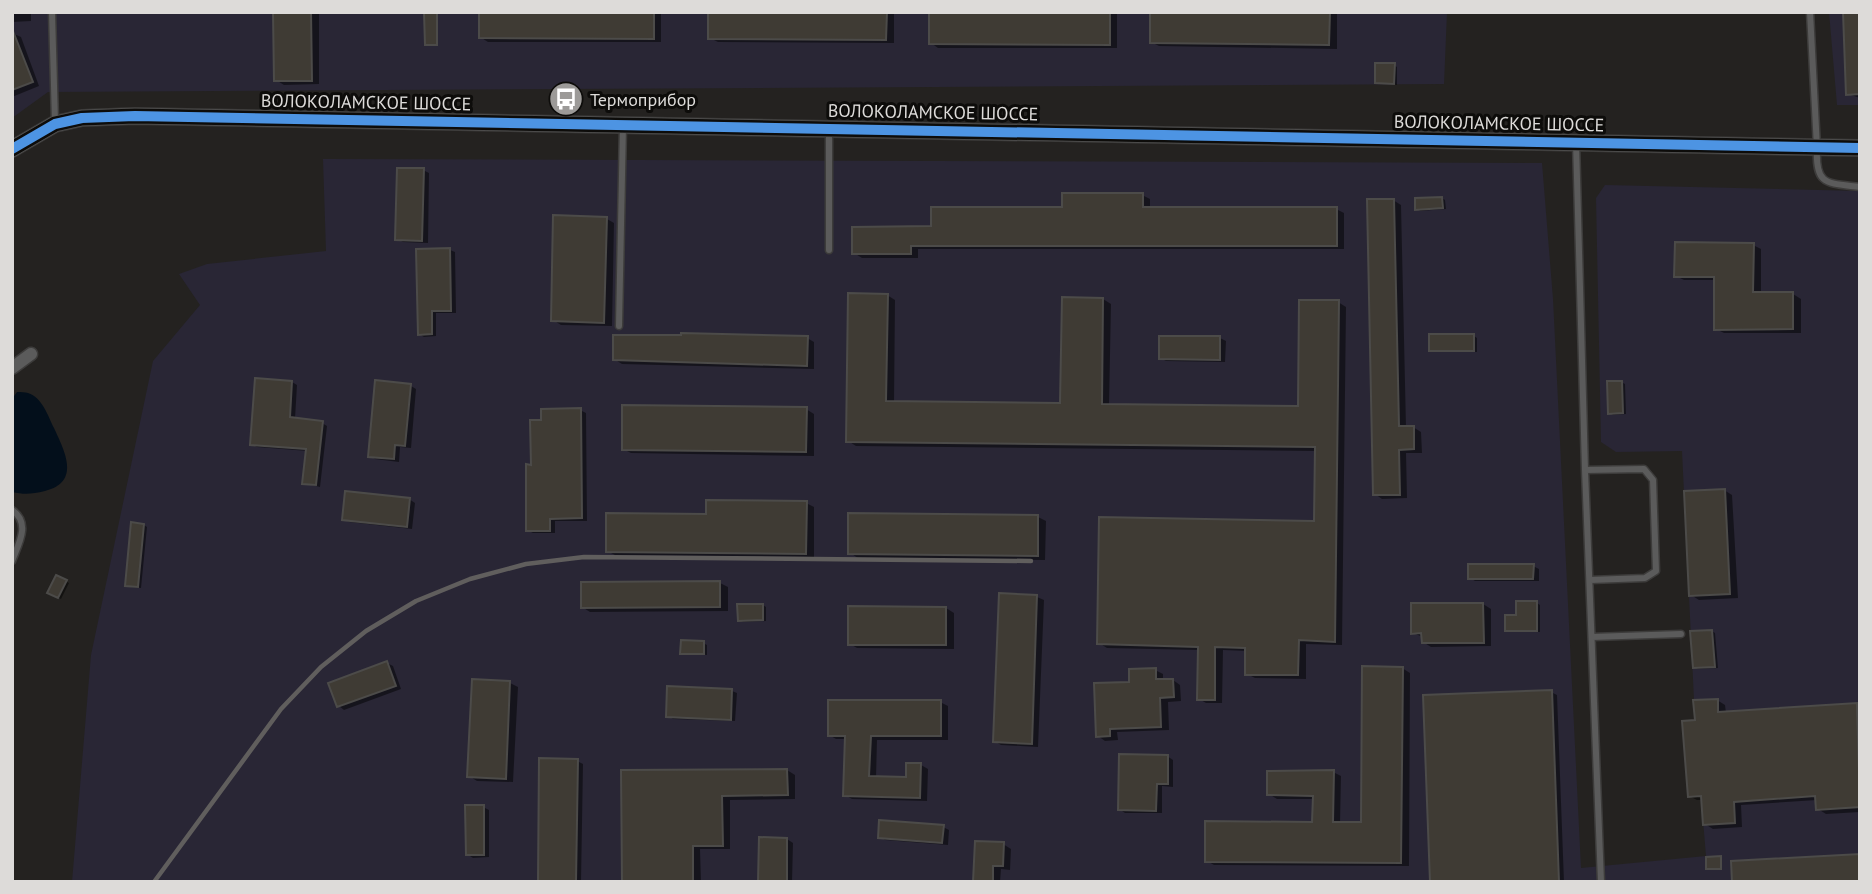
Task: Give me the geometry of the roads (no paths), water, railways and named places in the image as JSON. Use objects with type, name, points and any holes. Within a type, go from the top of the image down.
[{"type":"street","name":"ВОЛОКОЛАМСКОЕ ШОССЕ","points":[[12,149],[55,124],[82,118],[135,116],[1860,148]]},
{"type":"street","points":[[12,368],[32,354]]},
{"type":"lane","points":[[52,12],[55,124]]},
{"type":"lane","points":[[1810,12],[1816,168],[1829,184],[1860,187]]},
{"type":"lane","points":[[619,326],[623,124]]},
{"type":"lane","points":[[829,250],[830,128]]},
{"type":"lane","points":[[1576,142],[1601,882]]},
{"type":"lane","points":[[1586,470],[1644,469],[1653,480],[1656,571],[1645,578],[1590,580]]},
{"type":"lane","points":[[12,510],[19,515],[23,523],[12,561]]},
{"type":"lane","points":[[1592,637],[1681,634]]},
{"type":"water","points":[[17,392],[33,395],[41,403],[65,456],[67,473],[63,481],[45,491],[28,494],[12,492],[12,399]]},
{"type":"railway","points":[[154,882],[281,709],[321,667],[366,631],[416,601],[470,579],[526,564],[584,557],[1031,561]]},
{"type":"place","name":"Термоприбор","points":[[566,99]]}]
